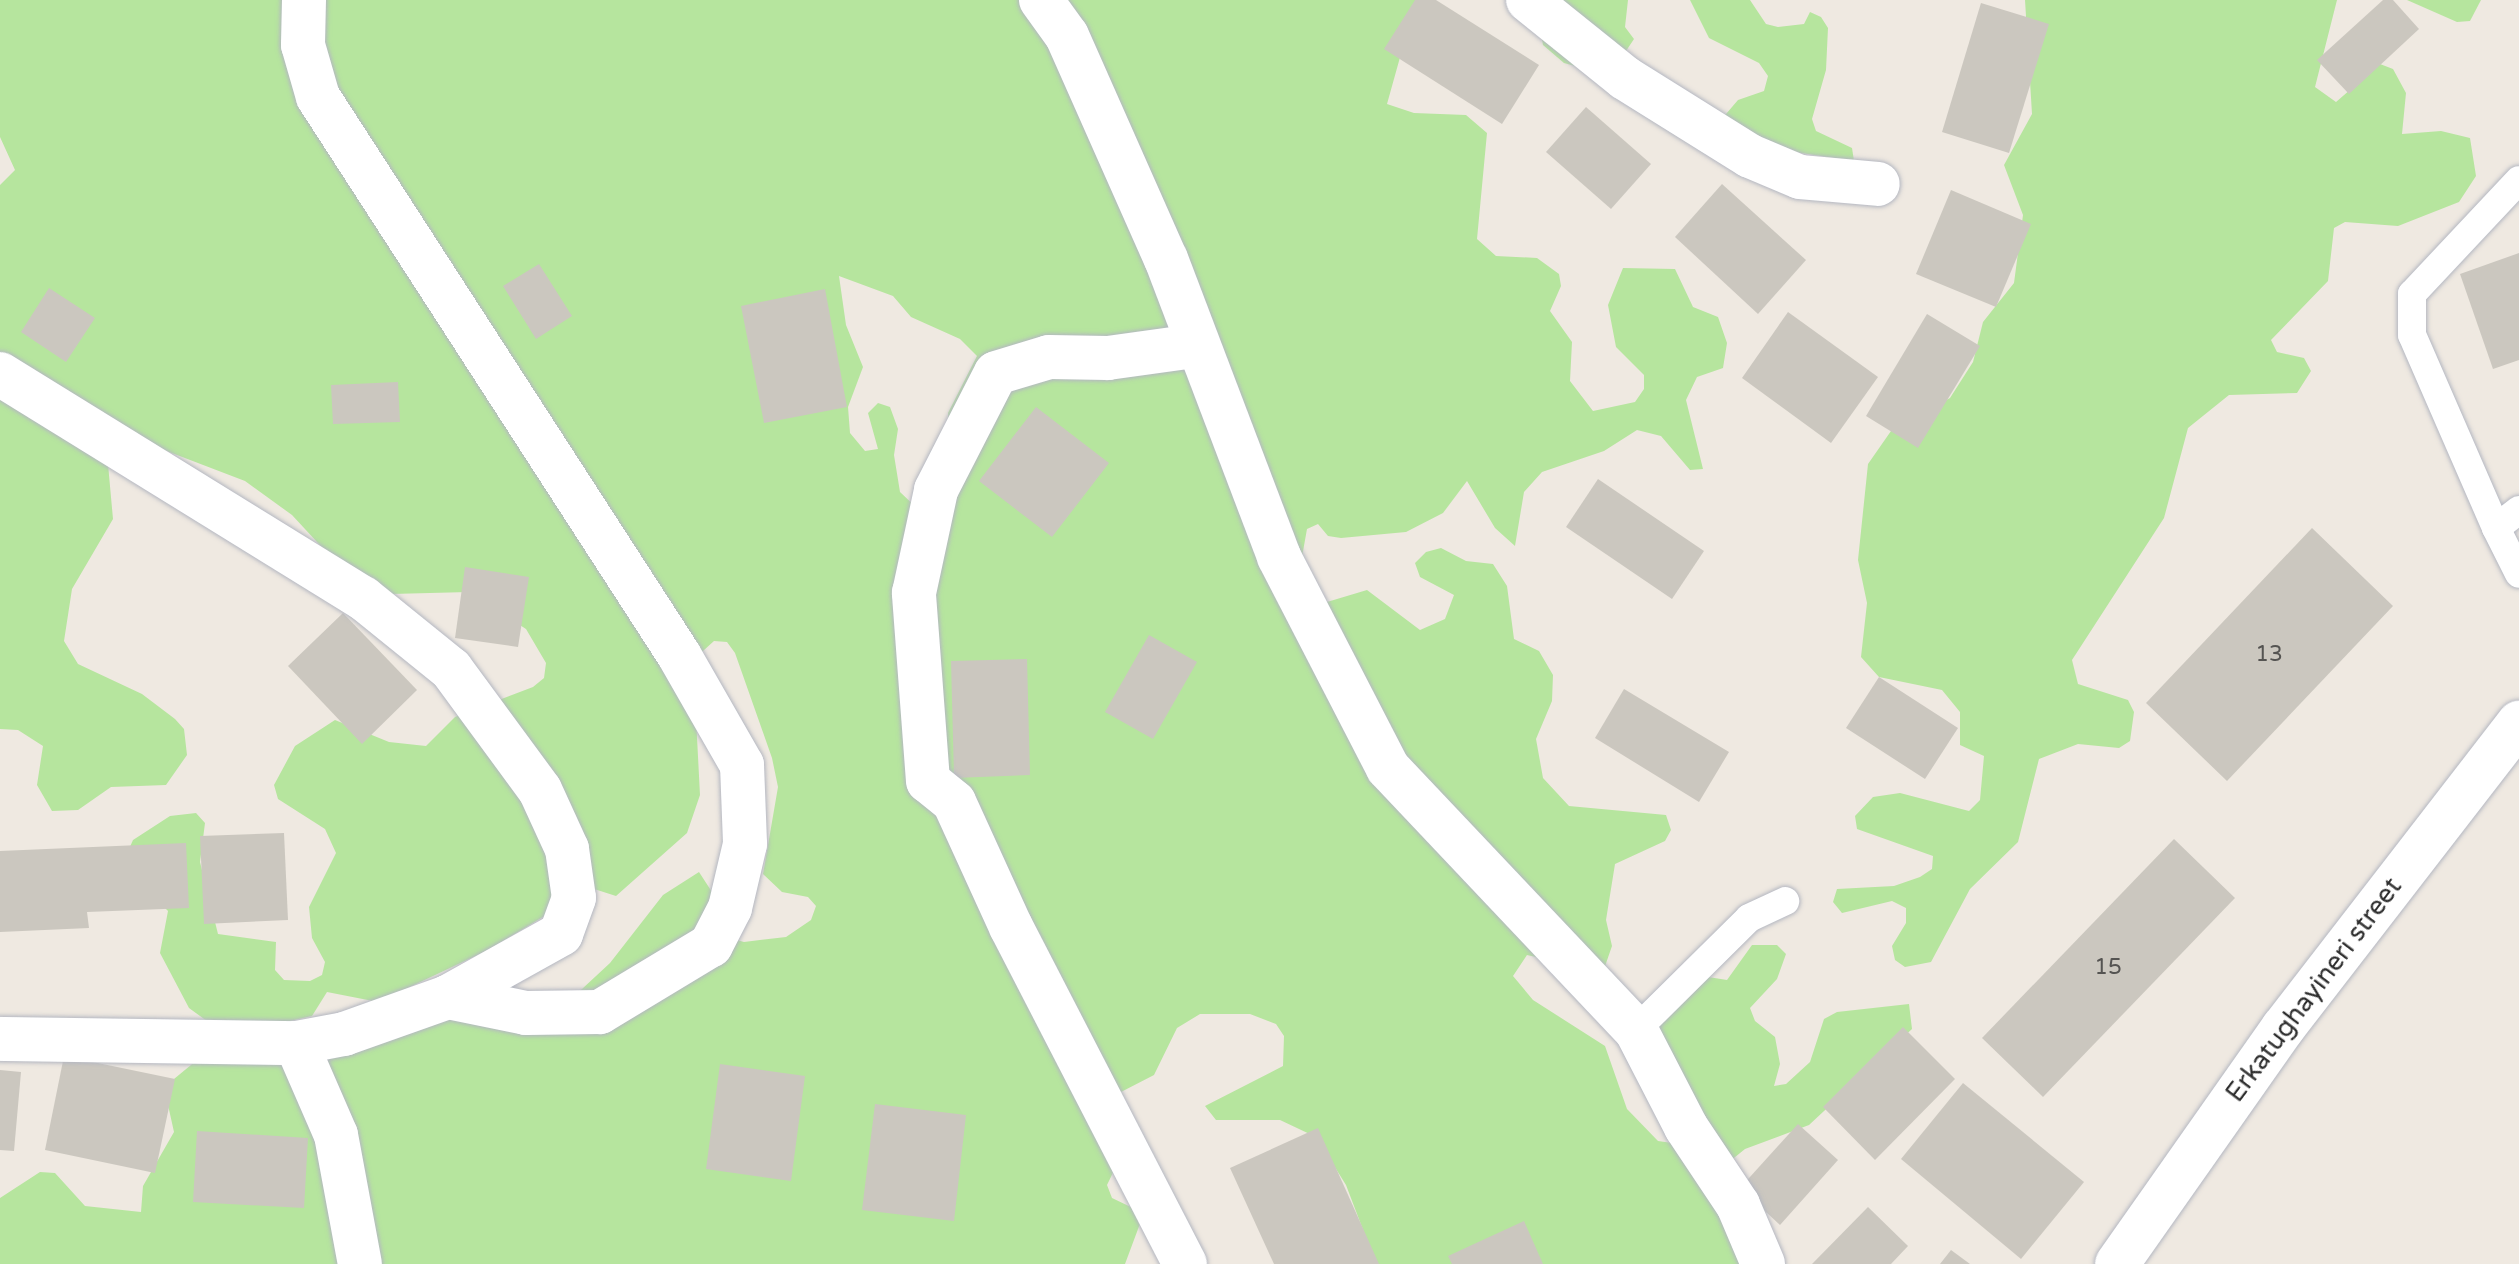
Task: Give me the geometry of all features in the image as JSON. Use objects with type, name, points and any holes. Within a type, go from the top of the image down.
[{"type":"street","points":[[304,0],[303,45],[318,97],[679,655],[742,765],[745,844],[730,908],[711,945],[600,1012],[526,1013],[448,997]]},
{"type":"street","points":[[1041,0],[1067,36],[1135,189],[1279,557],[1388,768],[1636,1030],[1686,1127],[1738,1205],[1763,1264]]},
{"type":"street","points":[[1528,0],[1625,78],[1750,156],[1800,177],[1878,184]]},
{"type":"street","points":[[1185,1264],[1011,927],[954,802],[928,781],[914,593],[936,490],[996,373],[1049,357],[1108,358],[1194,346]]},
{"type":"street","points":[[0,374],[363,598],[451,669],[540,790],[569,861],[574,898],[561,934],[448,997],[344,1034],[296,1043],[0,1039]]},
{"type":"street","name":"Erkatughayineri street","points":[[2117,1264],[2283,1028],[2519,723]]},
{"type":"street","points":[[296,1043],[336,1135],[360,1264]]},
{"type":"lane","points":[[2519,180],[2412,294],[2412,335],[2519,574]]},
{"type":"lane","points":[[2496,528],[2519,510]]},
{"type":"lane","points":[[1636,1030],[1749,918],[1785,901]]},
{"type":"green space","points":[[0,0],[1416,0],[1387,104],[1414,113],[1466,115],[1487,133],[1477,239],[1496,256],[1537,258],[1559,274],[1561,286],[1550,311],[1572,342],[1570,381],[1593,411],[1635,402],[1644,389],[1644,375],[1616,347],[1608,305],[1623,268],[1675,269],[1693,307],[1718,317],[1727,343],[1723,368],[1697,377],[1686,400],[1703,469],[1690,470],[1661,436],[1637,430],[1604,451],[1542,472],[1524,492],[1515,546],[1495,528],[1467,481],[1443,513],[1406,532],[1341,538],[1328,536],[1318,524],[1307,529],[1298,579],[1313,599],[1327,602],[1367,590],[1420,630],[1445,619],[1454,595],[1420,577],[1415,563],[1426,552],[1441,548],[1466,561],[1493,564],[1507,586],[1514,639],[1539,651],[1553,675],[1552,701],[1536,739],[1543,778],[1569,806],[1666,815],[1671,830],[1665,841],[1615,864],[1606,920],[1612,946],[1603,972],[1527,955],[1513,976],[1533,1000],[1605,1046],[1627,1109],[1658,1141],[1672,1143],[1651,1036],[1702,976],[1727,980],[1752,945],[1777,945],[1786,954],[1777,979],[1750,1008],[1755,1021],[1775,1037],[1780,1064],[1774,1086],[1786,1084],[1810,1062],[1824,1019],[1837,1012],[1909,1004],[1912,1029],[1809,1125],[1745,1149],[1724,1166],[1764,1264],[1376,1264],[1346,1185],[1316,1137],[1280,1120],[1216,1120],[1205,1106],[1283,1066],[1284,1036],[1276,1024],[1250,1014],[1200,1014],[1177,1028],[1154,1075],[1121,1092],[1124,1150],[1107,1185],[1112,1198],[1135,1209],[1141,1221],[1125,1264],[0,1264],[0,1198],[40,1172],[55,1173],[85,1206],[141,1212],[143,1186],[174,1132],[168,1105],[174,1079],[197,1060],[368,1028],[568,1002],[610,963],[663,895],[699,872],[712,892],[718,935],[744,942],[786,937],[811,920],[816,906],[808,897],[782,892],[763,874],[778,787],[772,758],[735,653],[727,642],[714,641],[693,660],[700,795],[687,833],[616,896],[591,888],[488,950],[378,1002],[327,992],[312,1016],[285,1022],[211,1024],[189,1008],[160,953],[168,911],[122,865],[133,840],[170,816],[196,813],[205,823],[200,862],[218,934],[276,942],[275,970],[284,980],[310,981],[322,975],[325,962],[312,938],[309,907],[336,853],[325,829],[278,799],[274,785],[295,746],[335,720],[389,742],[426,746],[455,717],[533,687],[544,678],[546,663],[526,629],[469,592],[391,594],[342,569],[292,515],[245,481],[143,442],[108,464],[113,519],[72,589],[64,641],[78,664],[142,694],[175,719],[184,729],[187,755],[166,785],[111,787],[78,810],[52,811],[37,785],[43,746],[18,730],[0,729],[0,185],[15,170],[0,137]],"holes":[[[839,276],[893,296],[911,317],[960,339],[977,356],[948,413],[951,453],[919,510],[900,492],[894,455],[898,429],[890,407],[878,403],[868,413],[878,449],[865,451],[850,433],[848,407],[863,367],[846,325]]]},
{"type":"green space","points":[[1535,0],[1628,0],[1625,27],[1634,39],[1626,51],[1590,70],[1564,63],[1543,45]]},
{"type":"green space","points":[[1690,0],[1750,0],[1766,24],[1778,27],[1804,24],[1810,12],[1821,17],[1828,28],[1826,70],[1812,119],[1816,131],[1852,148],[1854,161],[1748,145],[1720,121],[1738,100],[1764,91],[1768,76],[1759,63],[1709,38]]},
{"type":"green space","points":[[2025,0],[2337,0],[2315,87],[2336,102],[2380,64],[2393,69],[2406,93],[2402,134],[2441,131],[2470,138],[2476,176],[2459,202],[2398,226],[2345,222],[2334,228],[2328,281],[2271,340],[2277,352],[2304,358],[2311,371],[2297,393],[2229,395],[2188,428],[2164,518],[2072,660],[2078,684],[2128,700],[2134,712],[2130,741],[2119,748],[2078,744],[2039,759],[2018,842],[1970,889],[1931,962],[1905,967],[1895,960],[1892,946],[1906,923],[1906,908],[1892,901],[1842,913],[1833,902],[1837,889],[1894,886],[1920,877],[1932,869],[1933,856],[1857,829],[1855,816],[1873,797],[1900,793],[1969,811],[1980,800],[1984,756],[1960,745],[1960,712],[1942,690],[1879,677],[1861,657],[1867,603],[1858,560],[1868,464],[1891,431],[1950,398],[1973,362],[1983,322],[2014,283],[2023,215],[2004,165],[2032,114]]},
{"type":"green space","points":[[2407,0],[2481,0],[2470,21],[2457,22]]},
{"type":"building","points":[[1415,0],[1436,0],[1539,65],[1502,124],[1384,49]]},
{"type":"building","points":[[2383,0],[2393,0],[2419,29],[2349,94],[2317,60]]},
{"type":"building","points":[[1981,3],[2049,24],[2009,153],[1942,132]]},
{"type":"building","points":[[1586,107],[1651,164],[1611,209],[1546,152]]},
{"type":"building","points":[[1722,184],[1806,260],[1758,314],[1675,237]]},
{"type":"building","points":[[1951,190],[2031,224],[1996,307],[1916,274]]},
{"type":"building","points":[[2519,253],[2519,360],[2493,369],[2460,274]]},
{"type":"building","points":[[539,264],[572,316],[536,339],[503,286]]},
{"type":"building","points":[[49,288],[95,318],[66,362],[21,332]]},
{"type":"building","points":[[825,289],[847,407],[764,423],[741,306]]},
{"type":"building","points":[[1788,312],[1878,377],[1831,443],[1742,378]]},
{"type":"building","points":[[1927,314],[1980,346],[1918,448],[1866,416]]},
{"type":"building","points":[[398,382],[400,422],[333,424],[331,385]]},
{"type":"building","points":[[1036,407],[1109,463],[1052,537],[979,481]]},
{"type":"building","points":[[1598,479],[1704,551],[1672,599],[1566,527]]},
{"type":"building","points":[[2312,528],[2393,606],[2227,781],[2146,703]]},
{"type":"building","points":[[465,567],[529,577],[518,647],[455,638]]},
{"type":"building","points":[[343,613],[417,690],[362,744],[288,666]]},
{"type":"building","points":[[1149,635],[1197,662],[1153,739],[1105,712]]},
{"type":"building","points":[[1027,659],[1030,775],[954,778],[951,661]]},
{"type":"building","points":[[1879,677],[1958,728],[1925,779],[1846,728]]},
{"type":"building","points":[[1624,689],[1729,752],[1699,802],[1595,738]]},
{"type":"building","points":[[284,833],[288,920],[204,924],[200,836]]},
{"type":"building","points":[[2174,839],[2235,898],[2043,1097],[1982,1038]]},
{"type":"building","points":[[186,843],[189,908],[87,912],[89,928],[0,932],[0,851]]},
{"type":"building","points":[[1903,1027],[1955,1079],[1875,1160],[1823,1107]]},
{"type":"building","points":[[64,1056],[175,1079],[155,1173],[45,1150]]},
{"type":"building","points":[[720,1064],[805,1076],[791,1181],[706,1169]]},
{"type":"building","points":[[0,1070],[21,1072],[14,1151],[0,1150]]},
{"type":"building","points":[[1963,1083],[2084,1182],[2021,1259],[1901,1159]]},
{"type":"building","points":[[875,1104],[966,1115],[954,1221],[862,1210]]},
{"type":"building","points":[[1798,1124],[1838,1160],[1780,1225],[1740,1188]]},
{"type":"building","points":[[1318,1128],[1379,1264],[1274,1264],[1230,1168]]},
{"type":"building","points":[[197,1131],[308,1138],[304,1208],[193,1202]]},
{"type":"building","points":[[1868,1207],[1908,1246],[1891,1264],[1812,1264]]},
{"type":"building","points":[[1524,1221],[1543,1264],[1452,1264],[1448,1256]]},
{"type":"building","points":[[1951,1250],[1970,1264],[1940,1264]]}]
